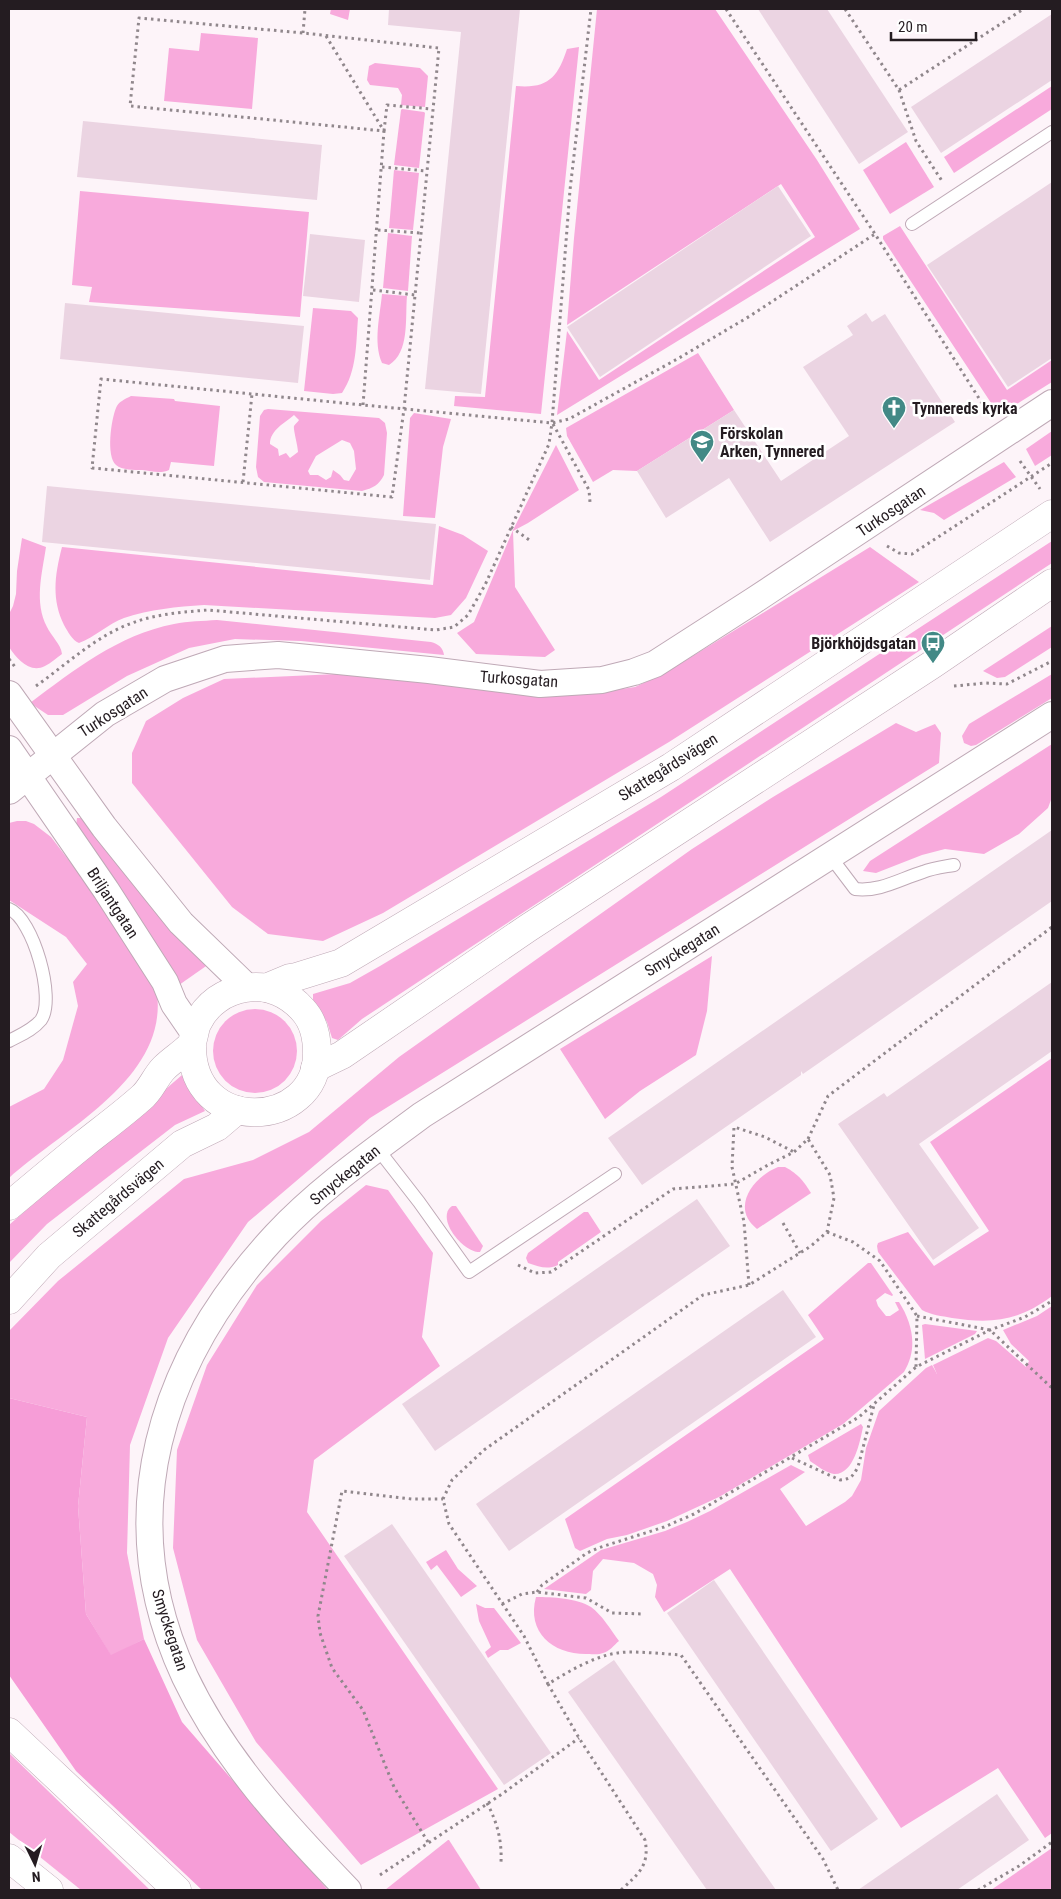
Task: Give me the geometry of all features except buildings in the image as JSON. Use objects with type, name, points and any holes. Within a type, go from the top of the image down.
[{"type":"main road","name":"Skattegårdsvägen","points":[[9,1206],[143,1097],[163,1070],[193,1038],[201,1016],[214,1002],[229,992],[257,988],[341,962],[671,767],[1052,514]]},
{"type":"main road","points":[[315,1068],[342,1056],[528,928],[933,664],[1052,583]]},
{"type":"main road","points":[[193,1038],[192,1056],[199,1080],[215,1099],[245,1112],[262,1112],[285,1105],[304,1090],[315,1068],[317,1045],[311,1022],[305,1012],[288,996],[257,988]]},
{"type":"main road","name":"Skattegårdsvägen","points":[[9,1300],[49,1256],[182,1144],[217,1127],[237,1110]]},
{"type":"main road","points":[[9,1713],[82,1800]]},
{"type":"main road","points":[[9,1732],[177,1890]]},
{"type":"main road","points":[[9,1858],[49,1890]]},
{"type":"street","name":"Turkosgatan","points":[[53,755],[105,714],[165,679],[225,660],[278,655],[429,670],[540,684],[602,680],[634,672],[663,658],[868,526],[1052,403]]},
{"type":"street","points":[[12,697],[104,827],[181,923],[257,988]]},
{"type":"street","name":"Smyckegatan","points":[[348,1890],[282,1820],[254,1787],[220,1737],[192,1689],[164,1624],[158,1602],[150,1549],[150,1503],[153,1472],[164,1420],[184,1367],[214,1314],[242,1273],[277,1234],[341,1174],[430,1110],[1052,715]]},
{"type":"street","name":"Briljantgatan","points":[[9,749],[18,784],[106,890],[165,982],[174,1004],[193,1038]]},
{"type":"street","points":[[18,784],[53,755]]},
{"type":"lane","points":[[912,224],[1052,132]]},
{"type":"lane","points":[[830,856],[855,889],[866,890],[882,888],[924,871],[954,865]]},
{"type":"lane","points":[[9,909],[13,910],[26,926],[38,954],[46,1001],[41,1019],[29,1030],[9,1041]]},
{"type":"lane","points":[[377,1148],[419,1202],[469,1272],[615,1174]]},
{"type":"path","points":[[303,33],[305,9]]},
{"type":"path","points":[[12,697],[95,642],[133,622],[175,612],[208,610],[426,630],[454,627],[468,614],[485,585],[549,444],[570,190],[591,9]]},
{"type":"path","points":[[726,9],[875,234],[987,411]]},
{"type":"path","points":[[845,9],[899,90],[916,141],[952,197]]},
{"type":"path","points":[[899,90],[1021,9]]},
{"type":"path","points":[[384,131],[130,106],[138,18],[439,48],[404,410],[392,497],[92,468],[101,378],[363,406],[404,410],[552,423],[569,419],[750,316],[875,234]]},
{"type":"path","points":[[326,36],[384,131]]},
{"type":"path","points":[[363,406],[378,230],[386,105],[432,110]]},
{"type":"path","points":[[382,168],[427,171]]},
{"type":"path","points":[[378,230],[421,233]]},
{"type":"path","points":[[373,290],[415,295]]},
{"type":"path","points":[[243,482],[252,394]]},
{"type":"path","points":[[552,423],[589,490],[590,502]]},
{"type":"path","points":[[1020,461],[1040,490]]},
{"type":"path","points":[[868,526],[887,546],[905,554],[912,554],[1052,463]]},
{"type":"path","points":[[511,527],[532,542]]},
{"type":"path","points":[[952,686],[986,683],[1007,684],[1052,661]]},
{"type":"path","points":[[503,1249],[516,1264],[535,1272],[551,1272],[673,1189],[735,1184],[794,1152],[808,1140],[828,1096],[1052,927]]},
{"type":"path","points":[[749,1285],[744,1222],[732,1167],[734,1127],[765,1137],[794,1152]]},
{"type":"path","points":[[621,1890],[642,1870],[648,1852],[645,1840],[579,1738],[548,1684],[524,1636],[449,1524],[443,1499],[452,1480],[484,1450],[703,1295],[749,1285],[800,1253],[827,1232],[834,1198],[830,1175],[808,1140]]},
{"type":"path","points":[[783,1223],[800,1253]]},
{"type":"path","points":[[827,1232],[852,1242],[880,1261],[916,1316],[916,1367]]},
{"type":"path","points":[[537,1592],[542,1585],[588,1553],[664,1527],[694,1514],[791,1458],[859,1417],[916,1367],[990,1330],[1025,1317],[1052,1301]]},
{"type":"path","points":[[916,1316],[990,1330],[1052,1388]]},
{"type":"path","points":[[791,1458],[840,1480],[848,1480],[853,1476],[858,1467],[874,1404]]},
{"type":"path","points":[[428,1842],[394,1787],[363,1710],[332,1668],[320,1633],[318,1616],[342,1491],[412,1499],[443,1499]]},
{"type":"path","points":[[502,1604],[522,1594],[537,1592],[586,1598],[612,1613],[644,1614]]},
{"type":"path","points":[[548,1684],[593,1659],[628,1652],[681,1655],[822,1858],[838,1890]]},
{"type":"path","points":[[380,1875],[579,1738]]},
{"type":"path","points":[[487,1803],[494,1816],[502,1844],[501,1862]]},
{"type":"path","points":[[978,1890],[1019,1866],[1052,1842]]},
{"type":"shaded area","points":[[331,9],[350,9],[348,20],[330,14]]},
{"type":"shaded area","points":[[597,9],[715,9],[817,160],[860,229],[557,415],[567,331],[599,380],[815,237],[781,184],[567,325]]},
{"type":"shaded area","points":[[201,33],[258,38],[252,109],[164,101],[169,48],[199,51]]},
{"type":"shaded area","points":[[579,47],[541,414],[454,406],[455,396],[485,397],[516,86],[544,83],[560,67],[567,49]]},
{"type":"shaded area","points":[[375,63],[420,68],[428,76],[425,107],[401,105],[402,95],[398,88],[370,85],[367,80],[369,66]]},
{"type":"shaded area","points":[[1052,86],[1052,109],[954,173],[944,157]]},
{"type":"shaded area","points":[[402,109],[425,113],[419,168],[394,165]]},
{"type":"shaded area","points":[[906,142],[934,187],[890,214],[863,170]]},
{"type":"shaded area","points":[[394,170],[419,173],[413,230],[389,228]]},
{"type":"shaded area","points":[[80,191],[309,212],[300,317],[89,302],[92,287],[72,285]]},
{"type":"shaded area","points":[[900,226],[1007,390],[1052,360],[1052,382],[999,415],[883,239],[883,236]]},
{"type":"shaded area","points":[[388,233],[412,236],[408,291],[383,288]]},
{"type":"shaded area","points":[[382,294],[407,296],[403,343],[396,359],[389,365],[382,363],[378,346]]},
{"type":"shaded area","points":[[313,308],[351,311],[358,318],[351,376],[342,393],[304,391]]},
{"type":"shaded area","points":[[698,353],[734,410],[637,471],[613,470],[593,482],[567,436],[566,428]]},
{"type":"shaded area","points":[[131,396],[174,399],[175,401],[220,406],[214,466],[171,462],[169,470],[159,472],[121,468],[116,465],[110,446],[112,421],[118,404]]},
{"type":"shaded area","points":[[264,410],[379,418],[385,423],[387,433],[384,475],[375,486],[362,491],[264,482],[258,477],[256,467],[260,416]],"holes":[[[294,415],[299,420],[294,425],[298,452],[290,458],[286,453],[279,456],[278,449],[270,444],[272,435]],[[342,440],[350,443],[354,451],[356,469],[349,481],[344,480],[333,470],[331,477],[326,480],[318,475],[310,475],[308,471],[316,456]]]},
{"type":"shaded area","points":[[414,413],[451,419],[443,447],[435,518],[403,516],[410,418]]},
{"type":"shaded area","points":[[1052,431],[1052,455],[1035,466],[1026,449]]},
{"type":"shaded area","points":[[556,445],[579,490],[513,531],[515,587],[555,650],[545,657],[476,654],[457,633],[474,622],[513,530]]},
{"type":"shaded area","points":[[1004,462],[1016,477],[944,520],[934,513],[920,510]]},
{"type":"shaded area","points":[[439,526],[463,535],[488,551],[466,598],[451,615],[435,618],[204,605],[144,612],[124,618],[79,643],[72,638],[64,625],[57,606],[56,577],[62,547],[433,585]]},
{"type":"shaded area","points":[[22,538],[46,547],[40,588],[41,608],[47,627],[60,647],[62,654],[47,665],[39,668],[29,667],[24,664],[9,647],[9,614],[16,594]]},
{"type":"shaded area","points":[[1052,541],[1052,563],[362,1019],[338,1040],[332,1038],[327,1022],[313,1000],[313,994],[350,983],[661,797]]},
{"type":"shaded area","points":[[870,547],[919,582],[669,742],[383,913],[323,941],[268,934],[232,907],[132,783],[132,753],[146,721],[183,698],[224,679],[337,674],[588,694],[635,687],[665,673]]},
{"type":"shaded area","points":[[217,620],[431,642],[440,646],[444,655],[301,641],[235,639],[189,648],[127,676],[63,715],[48,715],[30,703],[80,666],[134,636],[174,624]]},
{"type":"shaded area","points":[[1052,626],[1052,647],[1005,677],[997,678],[983,671]]},
{"type":"shaded area","points":[[1052,674],[1052,698],[976,745],[971,746],[964,743],[962,736],[969,724]]},
{"type":"shaded area","points":[[896,723],[916,732],[935,724],[941,733],[939,763],[370,1118],[248,1222],[168,1338],[130,1445],[127,1553],[144,1639],[111,1656],[86,1614],[78,1506],[87,1417],[9,1398],[9,1331],[58,1281],[184,1179],[253,1160],[309,1132],[399,1057],[692,849],[773,797]]},
{"type":"shaded area","points":[[1052,744],[1052,797],[1048,808],[1019,834],[984,854],[945,849],[922,855],[876,873],[863,871],[870,861]]},
{"type":"shaded area","points":[[77,818],[89,818],[209,964],[179,985],[76,826]]},
{"type":"shaded area","points":[[26,821],[34,824],[51,837],[103,905],[157,993],[156,1024],[146,1051],[129,1076],[82,1121],[9,1178],[9,1107],[44,1089],[63,1060],[78,1006],[73,982],[87,964],[66,937],[9,900],[9,823]]},
{"type":"shaded area","points":[[712,956],[707,1011],[696,1055],[640,1091],[605,1119],[560,1049]]},
{"type":"shaded area","points":[[255,1009],[271,1012],[285,1021],[294,1035],[297,1051],[294,1067],[285,1081],[271,1090],[255,1093],[239,1090],[225,1081],[216,1067],[213,1051],[216,1035],[225,1021],[239,1012]]},
{"type":"shaded area","points":[[1052,1058],[1052,1296],[1028,1311],[1005,1319],[966,1320],[922,1310],[878,1252],[878,1243],[908,1232],[934,1266],[989,1231],[930,1142]]},
{"type":"shaded area","points":[[182,1075],[205,1111],[175,1125],[47,1224],[9,1263],[9,1225]]},
{"type":"shaded area","points":[[778,1167],[785,1167],[797,1175],[811,1193],[757,1229],[749,1221],[745,1212],[748,1194],[760,1178]]},
{"type":"shaded area","points":[[366,1185],[388,1190],[433,1253],[422,1337],[440,1366],[314,1460],[307,1512],[498,1789],[361,1865],[256,1742],[197,1640],[173,1548],[177,1450],[207,1365],[257,1285],[321,1221]]},
{"type":"shaded area","points":[[452,1206],[456,1206],[483,1246],[480,1252],[466,1247],[453,1234],[447,1218],[448,1211]]},
{"type":"shaded area","points":[[584,1212],[588,1212],[601,1232],[558,1262],[558,1265],[554,1267],[540,1267],[528,1263],[526,1258],[528,1253]]},
{"type":"shaded area","points":[[868,1263],[871,1263],[893,1295],[885,1293],[876,1300],[878,1306],[886,1316],[890,1316],[899,1310],[895,1302],[899,1302],[908,1319],[912,1346],[904,1372],[843,1424],[719,1497],[667,1521],[627,1535],[607,1539],[580,1551],[575,1548],[565,1519],[824,1339],[808,1315]]},
{"type":"shaded area","points":[[1052,1306],[1052,1833],[1045,1838],[998,1768],[901,1828],[730,1569],[664,1612],[655,1597],[657,1585],[653,1574],[634,1563],[603,1559],[593,1571],[591,1590],[586,1594],[544,1589],[601,1550],[665,1531],[687,1522],[791,1465],[805,1472],[780,1489],[806,1526],[852,1496],[861,1480],[866,1448],[879,1411],[926,1368],[932,1365],[937,1374],[933,1365],[988,1338],[996,1341],[1026,1367],[1029,1361],[1011,1344],[1003,1330],[1037,1316]]},
{"type":"shaded area","points":[[922,1325],[977,1331],[975,1334],[925,1359]]},
{"type":"shaded area","points":[[9,1398],[87,1417],[78,1506],[86,1614],[111,1655],[144,1639],[182,1722],[327,1889],[202,1890],[76,1771],[9,1675]]},
{"type":"shaded area","points":[[861,1424],[863,1427],[858,1448],[847,1469],[841,1473],[834,1474],[824,1471],[810,1461],[808,1455]]},
{"type":"shaded area","points":[[446,1550],[458,1569],[477,1586],[461,1597],[437,1565],[431,1570],[426,1562]]},
{"type":"shaded area","points":[[536,1597],[572,1600],[591,1607],[603,1618],[619,1641],[601,1654],[564,1651],[554,1646],[539,1631],[535,1621]]},
{"type":"shaded area","points":[[476,1604],[485,1608],[494,1608],[521,1643],[508,1650],[500,1650],[488,1658],[485,1652],[491,1647],[479,1621]]},
{"type":"shaded area","points":[[9,1753],[150,1890],[81,1890],[9,1832]]},
{"type":"shaded area","points":[[448,1840],[481,1890],[385,1890]]},
{"type":"shaded area","points":[[1052,1848],[1052,1890],[991,1890]]},
{"type":"place","name":"Tynnereds kyrka","points":[[894,429]]},
{"type":"place","name":"Förskolan Arken, Tynnered","points":[[702,463]]},
{"type":"place","name":"Björkhöjdsgatan","points":[[933,664]]}]
